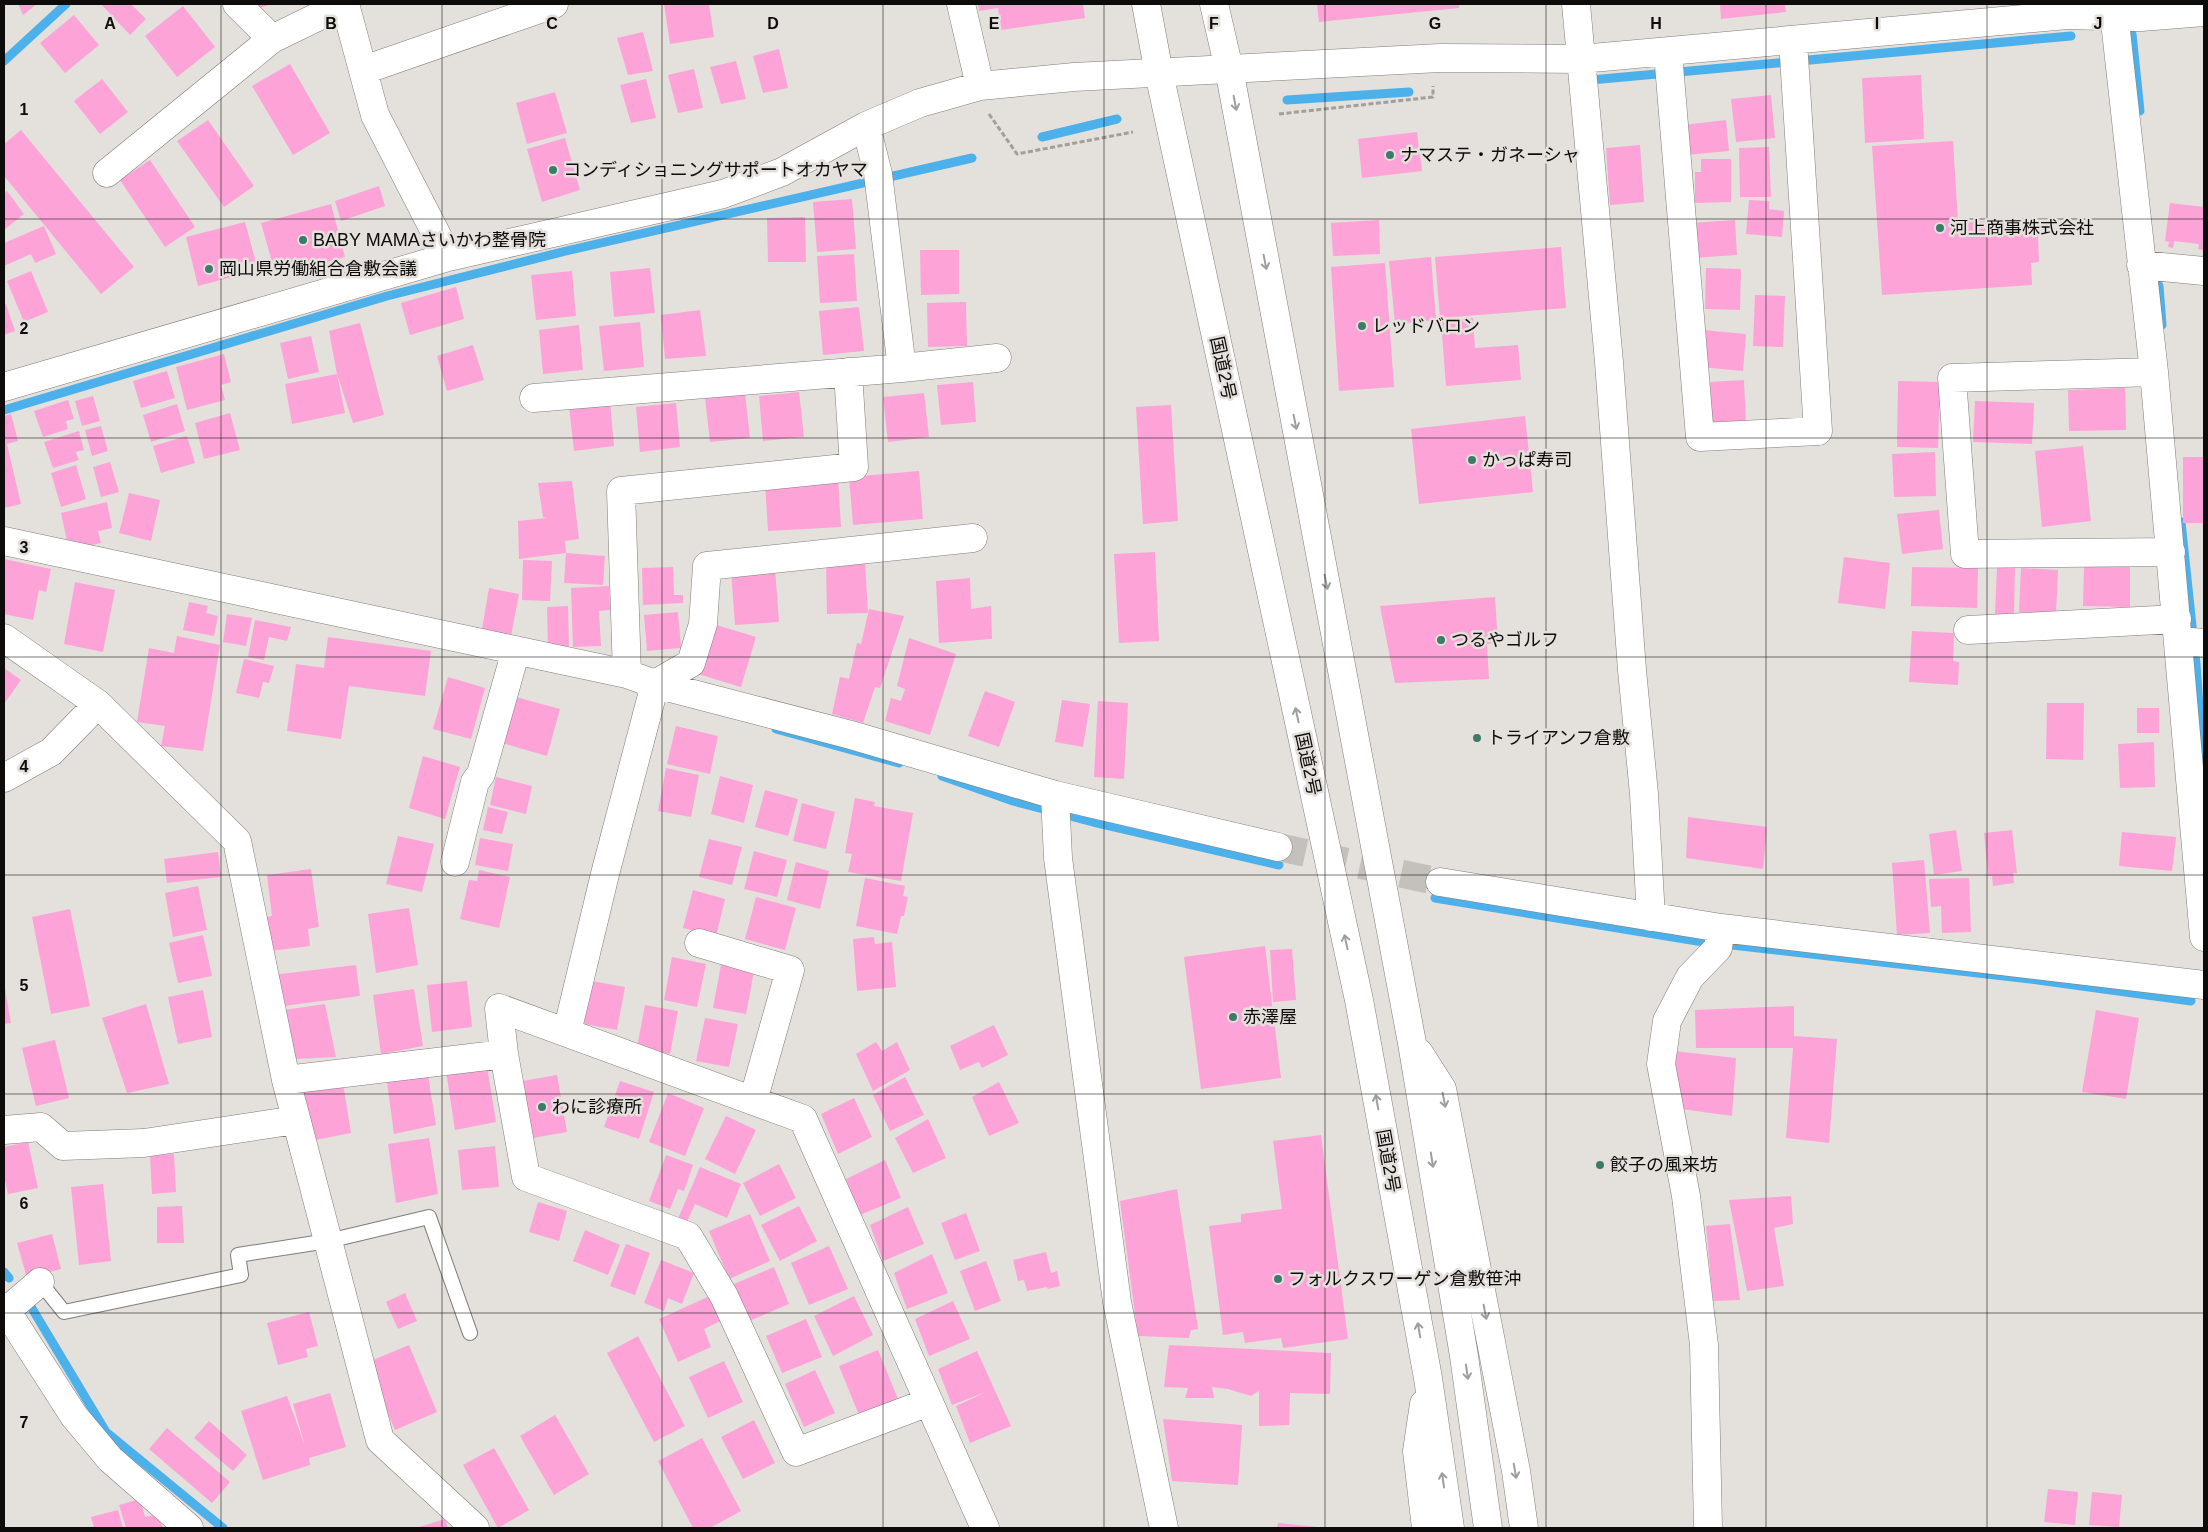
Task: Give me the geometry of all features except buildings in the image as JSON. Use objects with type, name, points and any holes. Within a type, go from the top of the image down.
[{"type":"main road","points":[[237,4],[272,39]]},
{"type":"main road","points":[[106,173],[272,39],[345,4],[375,115],[448,257]]},
{"type":"main road","points":[[364,70],[554,4]]},
{"type":"main road","points":[[961,4],[980,86]]},
{"type":"main road","name":"国道2号","points":[[1146,4],[1159,73],[1358,1000],[1428,1378],[1450,1528]]},
{"type":"main road","points":[[1214,4],[1229,69],[1412,1043],[1464,1356],[1488,1528]]},
{"type":"main road","points":[[1576,4],[1610,371],[1632,670],[1644,794],[1651,917]]},
{"type":"main road","points":[[4,387],[448,257],[723,194],[782,172],[866,126],[920,103],[980,86],[1074,77],[1440,58],[1581,60],[1669,65],[1794,54],[2114,10],[2141,17],[2204,12]]},
{"type":"main road","points":[[2114,10],[2154,372],[2171,552],[2189,638],[2185,737],[2204,937]]},
{"type":"main road","points":[[1669,65],[1700,437],[1818,431],[1794,54]]},
{"type":"main road","points":[[866,126],[879,182],[902,368]]},
{"type":"main road","points":[[2141,265],[2204,271]]},
{"type":"main road","points":[[534,398],[902,368],[997,358]]},
{"type":"main road","points":[[627,674],[621,491],[854,467],[848,372]]},
{"type":"main road","points":[[2154,372],[1952,378],[1965,554],[2171,552]]},
{"type":"main road","points":[[567,1032],[605,874],[654,692],[691,663],[702,624],[707,566],[973,538]]},
{"type":"main road","points":[[4,541],[513,660],[627,674],[654,692],[851,735],[1055,807],[1278,847]]},
{"type":"main road","points":[[1968,630],[2189,638]]},
{"type":"main road","points":[[4,638],[98,704],[236,841],[286,1080],[380,1440],[475,1528]]},
{"type":"main road","points":[[455,862],[475,782],[481,774],[513,660]]},
{"type":"main road","points":[[4,778],[51,752],[98,704]]},
{"type":"main road","points":[[1055,807],[1058,858],[1117,1302],[1164,1528]]},
{"type":"main road","points":[[1440,882],[1651,917],[1720,937],[2204,985]]},
{"type":"main road","points":[[1708,1528],[1704,1345],[1686,1196],[1661,1064],[1667,1021],[1690,977],[1720,937]]},
{"type":"main road","points":[[699,943],[790,970],[753,1101]]},
{"type":"main road","points":[[929,1402],[796,1452],[724,1296],[688,1236],[526,1177],[504,1054],[499,1008],[803,1119],[929,1402],[985,1528]]},
{"type":"main road","points":[[1412,1043],[1442,1089],[1516,1471],[1524,1528]]},
{"type":"main road","points":[[286,1080],[504,1054]]},
{"type":"main road","points":[[4,1130],[41,1126],[63,1146],[126,1144],[144,1143],[296,1120]]},
{"type":"main road","points":[[40,1282],[5,1310],[74,1416],[110,1459],[189,1528]]},
{"type":"main road","points":[[1426,1528],[1417,1451],[1428,1378]]},
{"type":"lane","points":[[40,1282],[64,1312],[242,1274],[238,1255],[328,1241],[429,1217],[470,1333]]},
{"type":"path","points":[[1279,114],[1434,98],[1432,78]]},
{"type":"path","points":[[989,114],[1017,154],[1133,132]]},
{"type":"waterway","points":[[4,61],[66,4]]},
{"type":"waterway","points":[[2132,34],[2140,111]]},
{"type":"waterway","points":[[1591,80],[2071,36]]},
{"type":"waterway","points":[[1287,100],[1409,92]]},
{"type":"waterway","points":[[1042,137],[1117,119]]},
{"type":"waterway","points":[[4,410],[387,296],[566,251],[972,158]]},
{"type":"waterway","points":[[2159,286],[2162,325]]},
{"type":"waterway","points":[[2181,522],[2196,664],[2204,776]]},
{"type":"waterway","points":[[776,729],[899,763]]},
{"type":"waterway","points":[[942,776],[1013,801],[1093,822],[1279,865]]},
{"type":"waterway","points":[[1435,898],[1697,941],[2038,980],[2191,1001]]},
{"type":"waterway","points":[[4,1272],[9,1278]]},
{"type":"waterway","points":[[27,1300],[106,1432],[223,1528]]},
{"type":"tunnel","points":[[1278,847],[1440,882]]},
{"type":"place","name":"ナマステ・ガネーシャ","points":[[1390,155]]},
{"type":"place","name":"コンディショニングサポートオカヤマ","points":[[553,170]]},
{"type":"place","name":"河上商事株式会社","points":[[1940,228]]},
{"type":"place","name":"BABY MAMAさいかわ整骨院","points":[[303,240]]},
{"type":"place","name":"岡山県労働組合倉敷会議","points":[[209,269]]},
{"type":"place","name":"レッドバロン","points":[[1362,326]]},
{"type":"place","name":"かっぱ寿司","points":[[1472,460]]},
{"type":"place","name":"つるやゴルフ","points":[[1441,640]]},
{"type":"place","name":"トライアンフ倉敷","points":[[1477,738]]},
{"type":"place","name":"赤澤屋","points":[[1233,1017]]},
{"type":"place","name":"わに診療所","points":[[542,1107]]},
{"type":"place","name":"餃子の風来坊","points":[[1600,1165]]},
{"type":"place","name":"フォルクスワーゲン倉敷笹沖","points":[[1278,1279]]}]
